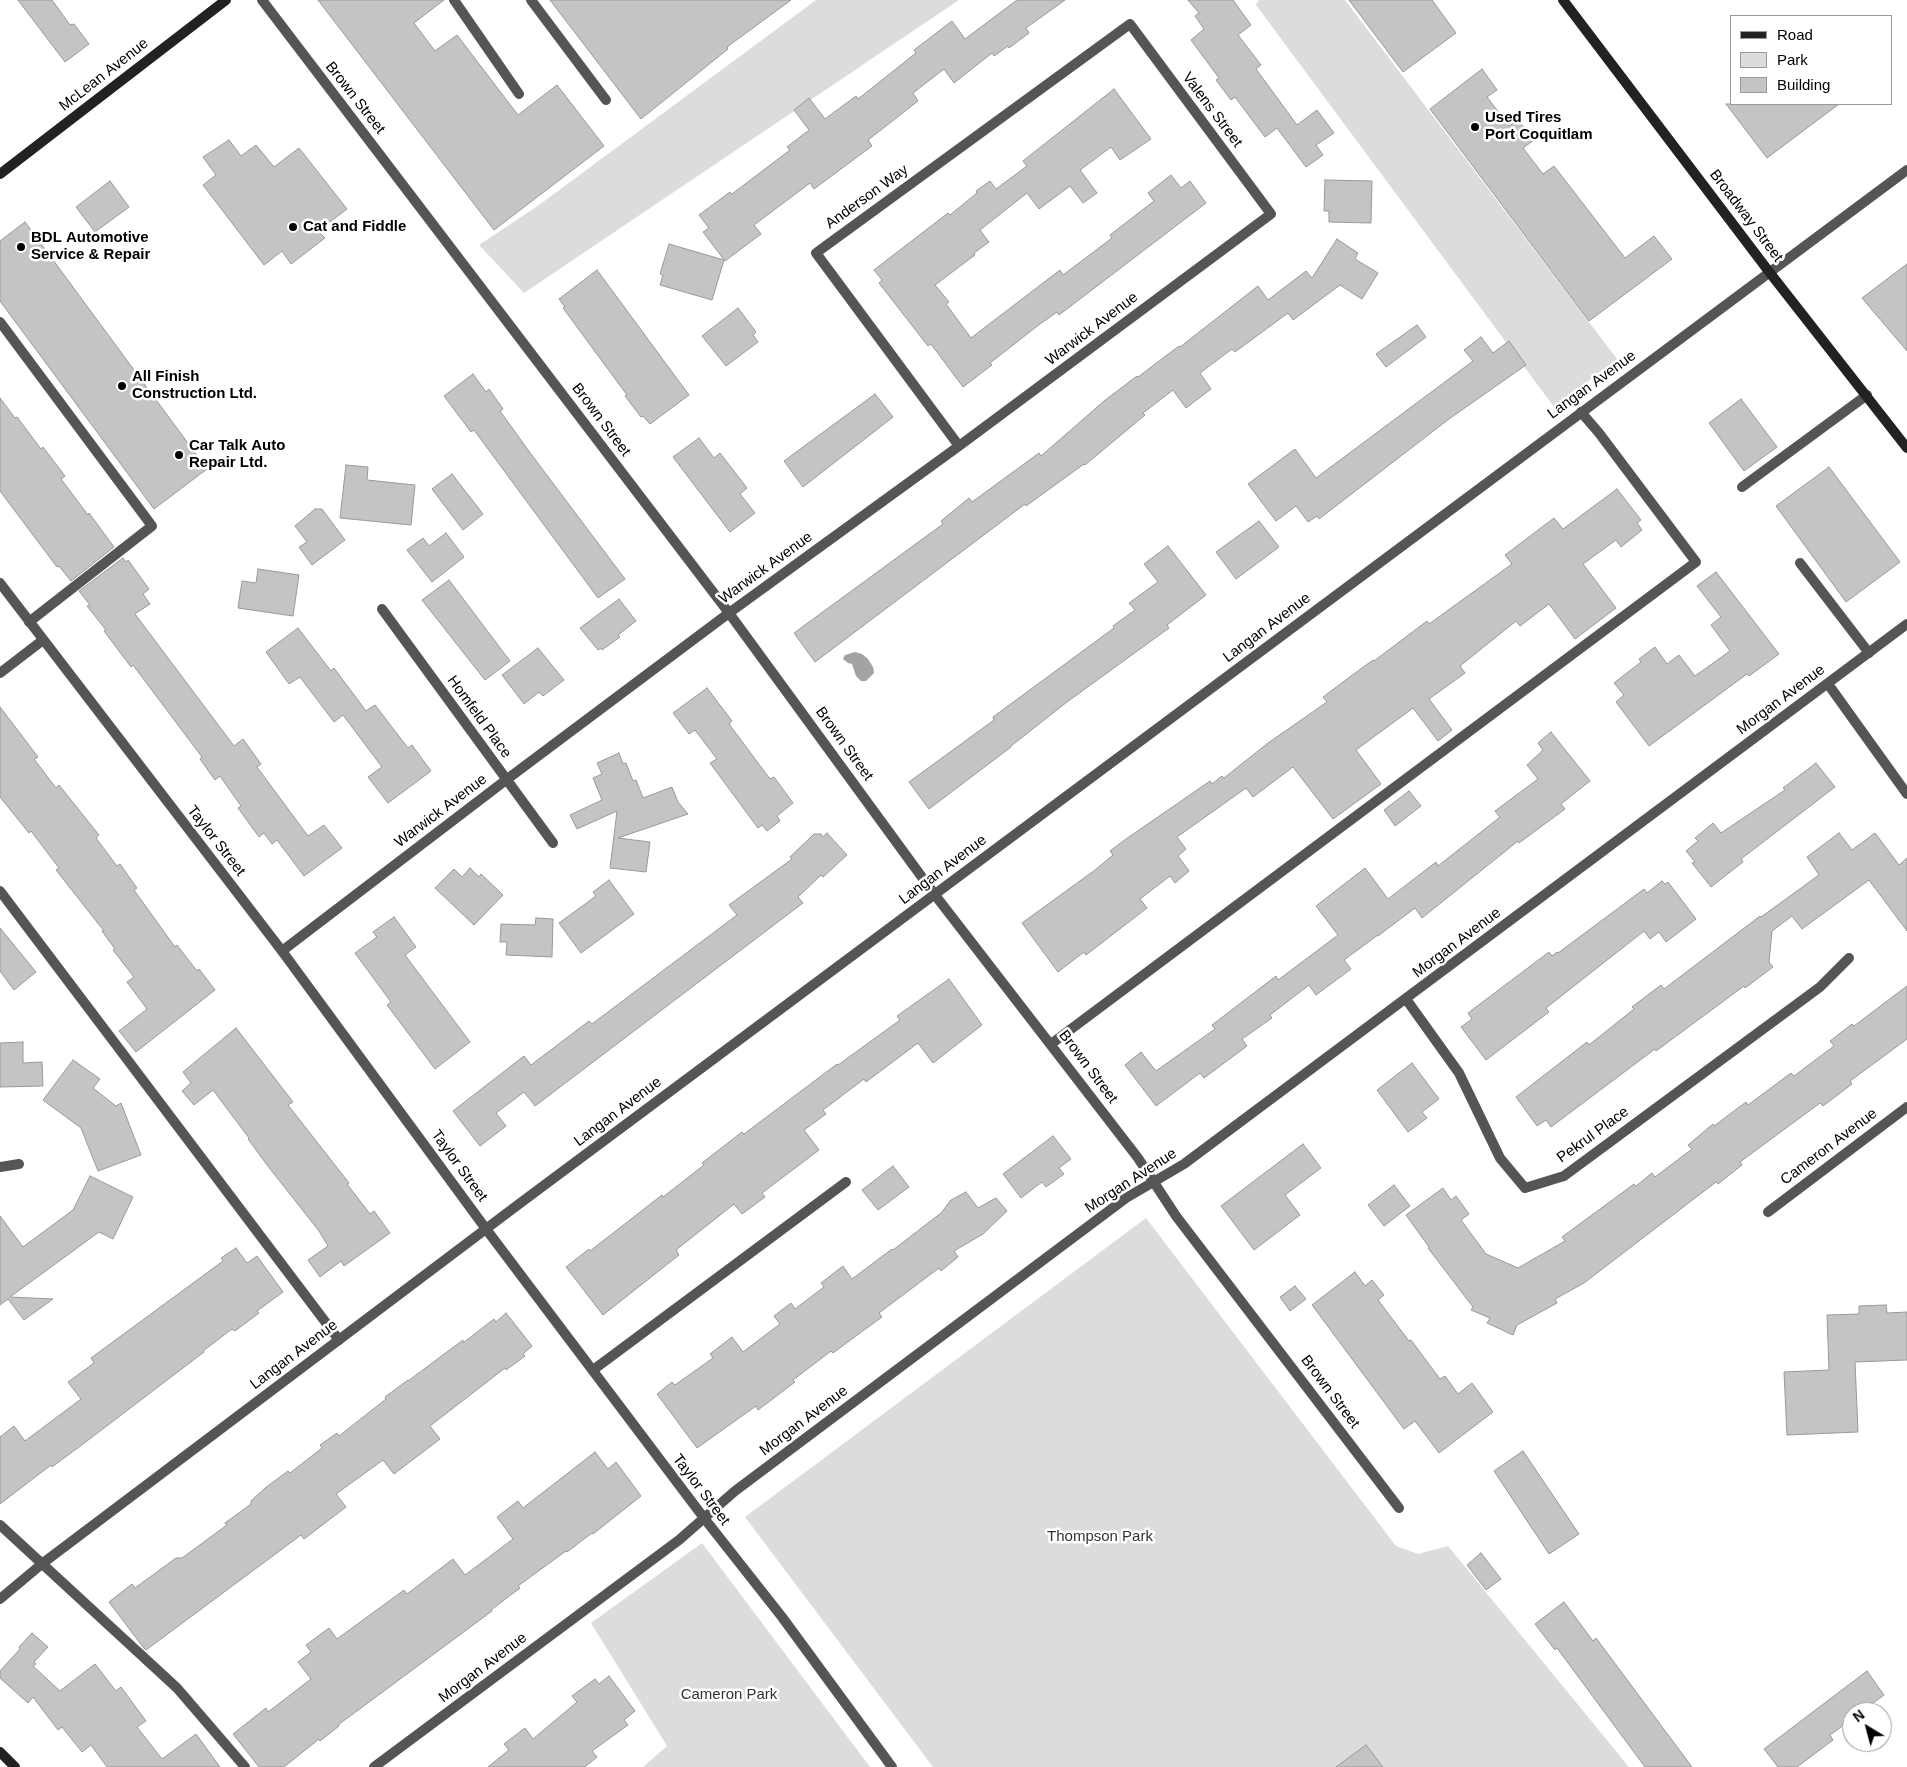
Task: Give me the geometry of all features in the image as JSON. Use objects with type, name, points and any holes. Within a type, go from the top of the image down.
[{"type":"main road","name":"McLean Avenue","points":[[0,174],[226,0]]},
{"type":"main road","name":"Broadway Street","points":[[1563,0],[1770,273],[1907,448]]},
{"type":"main road","points":[[0,1752],[15,1767]]},
{"type":"street","name":"Brown Street","points":[[262,0],[730,613],[935,895],[1051,1044],[1154,1182],[1176,1216],[1399,1508]]},
{"type":"street","points":[[454,0],[519,94]]},
{"type":"street","points":[[531,0],[606,100]]},
{"type":"street","name":"Valens Street","points":[[1130,24],[1271,214]]},
{"type":"street","name":"Anderson Way","points":[[959,446],[816,254],[1130,24]]},
{"type":"street","name":"Langan Avenue","points":[[0,1599],[43,1563],[486,1229],[1907,170]]},
{"type":"street","name":"Warwick Avenue","points":[[282,951],[506,780],[730,613],[959,446],[1271,214]]},
{"type":"street","points":[[0,322],[152,526],[29,622]]},
{"type":"street","points":[[1742,487],[1867,395]]},
{"type":"street","points":[[1051,1044],[1696,562],[1599,433],[1581,412]]},
{"type":"street","points":[[1800,562],[1870,653]]},
{"type":"street","name":"Taylor Street","points":[[0,583],[282,951],[486,1229],[704,1518],[782,1617],[892,1767]]},
{"type":"street","name":"Homfeld Place","points":[[382,608],[553,843]]},
{"type":"street","name":"Morgan Avenue","points":[[374,1767],[680,1540],[735,1491],[1126,1198],[1184,1164],[1907,624]]},
{"type":"street","points":[[0,673],[43,640]]},
{"type":"street","points":[[1828,684],[1907,794]]},
{"type":"street","points":[[0,891],[338,1340]]},
{"type":"street","name":"Pekrul Place","points":[[1406,999],[1459,1073],[1500,1158],[1525,1188],[1564,1176],[1820,988],[1849,958]]},
{"type":"street","name":"Cameron Avenue","points":[[1768,1212],[1907,1107]]},
{"type":"street","points":[[0,1167],[19,1164]]},
{"type":"street","points":[[593,1370],[846,1182]]},
{"type":"street","points":[[0,1525],[177,1688],[245,1767]]},
{"type":"green space","points":[[816,0],[959,0],[524,293],[479,245],[539,205]]},
{"type":"green space","points":[[1259,0],[1345,0],[1617,359],[1554,407],[1256,5]]},
{"type":"green space","name":"Thompson Park","points":[[1146,1218],[1396,1546],[1418,1554],[1448,1546],[1629,1767],[933,1767],[745,1517]]},
{"type":"green space","name":"Cameron Park","points":[[702,1543],[870,1767],[643,1767],[667,1746],[591,1623]]},
{"type":"shaded area","points":[[855,652],[862,654],[868,659],[873,667],[874,673],[866,681],[861,681],[856,676],[852,664],[843,659],[845,655]]},
{"type":"building","points":[[18,0],[52,0],[70,25],[74,24],[89,44],[65,62]]},
{"type":"building","points":[[318,0],[444,0],[414,23],[435,51],[457,35],[518,115],[557,85],[604,146],[494,230]]},
{"type":"building","points":[[550,0],[791,0],[727,47],[728,49],[641,119]]},
{"type":"building","points":[[1017,0],[1065,0],[1026,28],[1029,33],[1009,48],[1008,46],[994,56],[992,53],[954,83],[944,69],[913,93],[918,101],[868,140],[872,146],[814,189],[810,183],[754,225],[761,234],[725,261],[703,232],[709,228],[699,215],[730,192],[732,194],[790,150],[787,147],[809,130],[794,110],[809,98],[825,119],[856,96],[858,99],[916,53],[914,50],[952,21],[965,39]]},
{"type":"building","points":[[1188,0],[1233,0],[1251,25],[1238,35],[1261,65],[1256,69],[1297,125],[1317,110],[1334,133],[1316,145],[1323,155],[1306,167],[1277,128],[1265,137],[1235,97],[1231,100],[1216,80],[1219,78],[1191,40],[1204,29],[1195,16],[1199,13]]},
{"type":"building","points":[[1349,0],[1432,0],[1456,33],[1403,72]]},
{"type":"building","points":[[1482,69],[1497,90],[1487,97],[1509,126],[1518,120],[1534,140],[1523,148],[1543,174],[1554,166],[1625,258],[1654,236],[1672,259],[1589,321],[1430,109]]},
{"type":"building","points":[[1114,89],[1151,139],[1120,160],[1111,147],[1080,170],[1097,193],[1083,203],[1070,186],[1039,209],[1027,193],[980,230],[989,242],[935,285],[949,302],[946,304],[971,338],[1060,270],[1063,275],[1112,238],[1110,235],[1154,201],[1148,193],[1171,175],[1181,188],[1190,181],[1206,203],[1059,315],[1057,312],[1040,324],[963,387],[931,344],[928,346],[879,283],[882,280],[874,270],[948,213],[950,215],[990,181],[996,189],[1027,166],[1023,161]]},
{"type":"building","points":[[1726,104],[1838,105],[1767,158]]},
{"type":"building","points":[[229,140],[241,156],[256,145],[274,167],[299,148],[347,209],[318,231],[325,238],[291,264],[282,251],[264,265],[203,185],[216,175],[203,157]]},
{"type":"building","points":[[1325,180],[1372,181],[1371,223],[1329,222],[1329,211],[1324,211]]},
{"type":"building","points":[[110,181],[129,207],[95,232],[76,207]]},
{"type":"building","points":[[25,222],[207,469],[154,509],[0,301],[0,241]]},
{"type":"building","points":[[1337,239],[1358,253],[1355,259],[1378,273],[1362,299],[1340,285],[1293,320],[1288,313],[1235,352],[1232,349],[1200,373],[1211,389],[1186,408],[1173,390],[1143,413],[1145,415],[1085,465],[1026,506],[1025,504],[815,662],[794,633],[943,524],[941,521],[969,498],[972,502],[1039,453],[1041,456],[1104,401],[1180,347],[1258,286],[1268,300],[1306,271],[1312,278]]},
{"type":"building","points":[[669,244],[724,260],[712,300],[660,285],[663,275],[660,274]]},
{"type":"building","points":[[1907,264],[1907,351],[1862,298]]},
{"type":"building","points":[[597,270],[689,395],[650,424],[643,416],[641,417],[625,396],[627,395],[563,308],[565,307],[559,299]]},
{"type":"building","points":[[738,308],[756,332],[753,335],[758,342],[726,366],[702,336]]},
{"type":"building","points":[[1417,325],[1426,337],[1386,367],[1376,354]]},
{"type":"building","points":[[1481,337],[1493,353],[1509,341],[1526,365],[1449,419],[1319,519],[1317,516],[1308,522],[1296,506],[1276,521],[1248,484],[1295,449],[1316,478],[1473,361],[1464,350]]},
{"type":"building","points":[[473,374],[486,392],[489,389],[503,409],[500,411],[625,579],[598,598],[474,430],[471,432],[444,396]]},
{"type":"building","points":[[875,394],[893,417],[803,487],[784,461]]},
{"type":"building","points":[[0,398],[41,449],[43,447],[65,476],[61,479],[114,547],[71,581],[59,566],[57,567],[0,491]]},
{"type":"building","points":[[1741,399],[1777,447],[1744,471],[1709,423]]},
{"type":"building","points":[[699,438],[714,458],[720,453],[747,488],[740,494],[755,513],[730,532],[673,457]]},
{"type":"building","points":[[346,465],[368,467],[367,480],[415,485],[411,525],[340,518]]},
{"type":"building","points":[[1829,467],[1900,562],[1846,602],[1776,506]]},
{"type":"building","points":[[452,474],[483,514],[463,530],[432,489]]},
{"type":"building","points":[[1617,489],[1641,520],[1637,523],[1642,530],[1621,547],[1616,540],[1583,564],[1616,608],[1575,639],[1549,604],[1520,626],[1516,621],[1460,666],[1465,673],[1429,699],[1452,730],[1438,741],[1413,708],[1356,750],[1381,784],[1333,819],[1293,767],[1253,797],[1246,788],[1177,837],[1186,849],[1178,856],[1189,871],[1175,883],[1170,876],[1140,899],[1147,908],[1086,955],[1084,952],[1058,972],[1022,923],[1095,870],[1113,855],[1110,851],[1126,839],[1210,781],[1212,784],[1222,776],[1224,778],[1268,743],[1327,702],[1323,697],[1347,679],[1427,621],[1429,624],[1512,564],[1505,555],[1554,518],[1563,529]]},
{"type":"building","points":[[315,509],[322,509],[345,540],[312,565],[299,547],[307,542],[295,526]]},
{"type":"building","points":[[1259,521],[1279,547],[1236,579],[1216,552]]},
{"type":"building","points":[[446,533],[464,557],[432,582],[407,550],[423,538],[429,546]]},
{"type":"building","points":[[1168,546],[1206,595],[1167,625],[1169,628],[1067,702],[929,809],[909,782],[994,720],[993,717],[1114,628],[1113,626],[1135,610],[1129,603],[1158,582],[1144,564]]},
{"type":"building","points":[[123,558],[126,562],[128,560],[149,589],[143,594],[150,604],[135,614],[234,746],[243,739],[261,764],[257,767],[308,836],[324,825],[342,848],[304,876],[277,840],[272,844],[264,833],[259,837],[238,808],[241,806],[220,776],[215,780],[200,759],[202,757],[133,665],[131,667],[87,606],[90,605],[79,591]]},
{"type":"building","points":[[258,569],[299,575],[293,616],[238,608],[242,581],[256,583]]},
{"type":"building","points":[[1716,572],[1779,654],[1749,676],[1747,674],[1649,746],[1616,702],[1624,695],[1614,683],[1641,662],[1639,659],[1655,647],[1667,664],[1679,655],[1695,676],[1730,651],[1711,625],[1721,617],[1697,586]]},
{"type":"building","points":[[449,580],[510,661],[485,680],[422,600]]},
{"type":"building","points":[[619,599],[636,621],[618,635],[620,637],[602,650],[601,648],[598,650],[580,628]]},
{"type":"building","points":[[298,628],[331,671],[334,668],[366,711],[375,705],[408,748],[412,745],[431,771],[388,803],[368,777],[382,767],[343,715],[334,722],[300,677],[289,684],[266,652]]},
{"type":"building","points":[[538,648],[564,680],[543,696],[539,692],[524,704],[502,675]]},
{"type":"building","points":[[707,688],[732,721],[729,724],[770,779],[774,777],[793,803],[777,816],[780,821],[767,831],[762,825],[758,828],[710,763],[717,759],[695,730],[689,734],[673,713]]},
{"type":"building","points":[[0,707],[38,757],[34,759],[56,788],[59,785],[99,835],[96,838],[117,866],[120,864],[137,888],[134,890],[175,947],[177,945],[215,990],[136,1052],[119,1031],[147,1009],[127,982],[134,977],[113,950],[115,949],[102,931],[104,931],[56,870],[59,868],[31,831],[29,833],[0,797]]},
{"type":"building","points":[[1551,732],[1590,781],[1561,804],[1565,809],[1519,843],[1518,841],[1422,918],[1415,908],[1344,960],[1351,969],[1316,995],[1309,985],[1270,1015],[1272,1018],[1242,1039],[1247,1046],[1204,1078],[1200,1073],[1156,1106],[1125,1065],[1141,1052],[1156,1071],[1215,1029],[1212,1025],[1276,976],[1278,980],[1338,935],[1316,906],[1365,868],[1388,899],[1436,862],[1438,866],[1500,817],[1495,811],[1538,779],[1527,765],[1543,750],[1538,743]]},
{"type":"building","points":[[619,753],[623,764],[626,763],[633,781],[636,780],[643,798],[672,787],[678,802],[688,814],[618,838],[650,842],[646,872],[610,868],[617,811],[577,829],[570,815],[602,800],[593,778],[602,774],[597,763]]},
{"type":"building","points":[[1816,763],[1835,787],[1741,859],[1743,862],[1711,887],[1692,863],[1695,862],[1686,851],[1698,841],[1695,838],[1713,823],[1721,833],[1785,790],[1783,788]]},
{"type":"building","points":[[1409,791],[1421,806],[1395,826],[1384,810]]},
{"type":"building","points":[[827,833],[847,855],[823,877],[821,875],[798,897],[803,903],[535,1106],[524,1092],[496,1113],[506,1126],[480,1146],[453,1111],[524,1056],[531,1065],[589,1021],[592,1024],[737,915],[729,905],[792,859],[790,857],[814,834],[821,834],[823,837]]},
{"type":"building","points":[[1839,833],[1852,850],[1875,833],[1899,865],[1907,858],[1907,931],[1869,880],[1802,929],[1792,916],[1772,931],[1769,962],[1773,967],[1656,1051],[1655,1049],[1551,1127],[1546,1120],[1537,1126],[1516,1097],[1587,1042],[1589,1045],[1634,1009],[1632,1007],[1661,985],[1664,989],[1760,916],[1819,875],[1807,857]]},
{"type":"building","points":[[470,868],[479,877],[481,874],[503,895],[474,925],[435,888],[454,869],[462,877]]},
{"type":"building","points":[[609,880],[634,914],[581,953],[559,923],[596,896],[593,892]]},
{"type":"building","points":[[1662,881],[1665,884],[1668,882],[1696,919],[1666,942],[1659,932],[1650,939],[1644,931],[1546,1008],[1549,1012],[1486,1060],[1461,1027],[1472,1019],[1468,1013],[1549,952],[1552,956],[1558,953],[1644,889],[1647,893]]},
{"type":"building","points":[[394,917],[416,947],[405,955],[470,1042],[435,1069],[387,1005],[391,1002],[355,953],[377,937],[373,932]]},
{"type":"building","points":[[536,918],[553,919],[552,957],[506,955],[507,942],[500,942],[501,924],[535,925]]},
{"type":"building","points":[[0,928],[36,972],[14,990],[0,971]]},
{"type":"building","points":[[949,979],[982,1025],[933,1063],[918,1043],[866,1082],[864,1079],[823,1110],[826,1114],[804,1130],[819,1150],[762,1193],[765,1197],[742,1214],[734,1204],[676,1250],[679,1255],[603,1315],[566,1267],[589,1249],[590,1251],[662,1195],[663,1197],[742,1132],[744,1134],[837,1064],[900,1020],[897,1016]]},
{"type":"building","points":[[1907,986],[1907,1039],[1850,1081],[1852,1084],[1823,1106],[1820,1103],[1740,1162],[1742,1165],[1718,1184],[1716,1182],[1584,1283],[1555,1299],[1557,1303],[1517,1325],[1513,1335],[1487,1323],[1490,1318],[1471,1310],[1473,1307],[1428,1248],[1406,1215],[1443,1188],[1451,1200],[1456,1196],[1469,1214],[1461,1220],[1486,1254],[1518,1268],[1565,1241],[1562,1237],[1634,1184],[1636,1186],[1652,1173],[1655,1177],[1692,1149],[1688,1145],[1713,1124],[1714,1126],[1746,1102],[1748,1105],[1791,1073],[1794,1076],[1834,1046],[1830,1041],[1852,1024],[1854,1026]]},
{"type":"building","points":[[236,1028],[293,1102],[288,1105],[349,1183],[347,1184],[370,1214],[374,1211],[390,1233],[344,1266],[341,1261],[320,1277],[308,1260],[328,1246],[319,1231],[267,1165],[213,1090],[194,1105],[182,1091],[191,1083],[183,1072]]},
{"type":"building","points":[[23,1042],[23,1063],[42,1062],[43,1086],[0,1087],[0,1043]]},
{"type":"building","points":[[73,1060],[100,1079],[93,1088],[116,1106],[121,1103],[141,1155],[98,1171],[81,1128],[43,1100]]},
{"type":"building","points":[[1412,1063],[1439,1099],[1422,1112],[1427,1118],[1408,1132],[1377,1090]]},
{"type":"building","points":[[1053,1136],[1071,1159],[1059,1168],[1064,1174],[1046,1187],[1042,1182],[1021,1198],[1003,1174]]},
{"type":"building","points":[[1303,1144],[1321,1168],[1285,1195],[1300,1215],[1254,1250],[1221,1206]]},
{"type":"building","points":[[893,1166],[909,1187],[878,1210],[862,1190]]},
{"type":"building","points":[[90,1176],[133,1197],[113,1239],[99,1232],[10,1297],[53,1299],[24,1320],[8,1299],[0,1305],[0,1216],[23,1247],[73,1210]]},
{"type":"building","points":[[1394,1185],[1410,1206],[1384,1226],[1368,1205]]},
{"type":"building","points":[[966,1192],[978,1208],[996,1198],[1007,1211],[983,1234],[954,1251],[958,1257],[941,1271],[939,1268],[879,1313],[882,1317],[833,1353],[831,1351],[758,1410],[756,1406],[697,1448],[657,1394],[672,1382],[675,1385],[713,1358],[710,1354],[732,1337],[743,1352],[780,1324],[774,1316],[791,1303],[795,1309],[824,1287],[821,1283],[843,1266],[852,1279],[941,1213],[951,1200]]},
{"type":"building","points":[[236,1248],[247,1263],[257,1256],[283,1292],[257,1311],[259,1313],[235,1331],[232,1329],[87,1441],[52,1467],[51,1465],[0,1504],[0,1437],[14,1426],[25,1441],[81,1399],[68,1382],[94,1363],[91,1358],[223,1261],[221,1258]]},
{"type":"building","points":[[1355,1272],[1365,1286],[1372,1280],[1384,1295],[1378,1300],[1440,1379],[1445,1376],[1458,1394],[1472,1383],[1493,1412],[1439,1453],[1415,1421],[1404,1429],[1312,1305]]},
{"type":"building","points":[[1295,1286],[1306,1299],[1290,1311],[1280,1297]]},
{"type":"building","points":[[1886,1305],[1887,1313],[1907,1312],[1907,1360],[1855,1362],[1858,1432],[1787,1435],[1784,1372],[1829,1370],[1827,1315],[1859,1314],[1859,1306]]},
{"type":"building","points":[[506,1313],[532,1346],[523,1354],[525,1356],[506,1370],[505,1368],[430,1426],[440,1439],[394,1474],[383,1460],[336,1494],[346,1507],[304,1539],[301,1535],[146,1650],[143,1647],[109,1602],[132,1584],[135,1588],[176,1558],[182,1558],[227,1525],[225,1523],[251,1504],[251,1501],[265,1488],[288,1471],[290,1473],[322,1448],[320,1445],[337,1433],[339,1436],[408,1380],[463,1340],[463,1343],[494,1319],[496,1322]]},
{"type":"building","points":[[1523,1451],[1579,1534],[1549,1554],[1494,1471]]},
{"type":"building","points":[[595,1452],[608,1469],[616,1462],[641,1496],[593,1534],[518,1586],[520,1588],[492,1611],[284,1767],[259,1767],[233,1734],[266,1708],[268,1712],[311,1679],[298,1662],[311,1652],[306,1645],[329,1628],[337,1639],[404,1590],[407,1594],[453,1559],[465,1575],[513,1539],[497,1517],[518,1501],[523,1508]]},
{"type":"building","points":[[1481,1553],[1501,1579],[1486,1590],[1467,1565]]},
{"type":"building","points":[[1564,1602],[1593,1641],[1596,1638],[1692,1767],[1645,1767],[1557,1648],[1555,1650],[1535,1624]]},
{"type":"building","points":[[32,1633],[48,1647],[34,1662],[36,1664],[33,1666],[60,1691],[95,1664],[116,1691],[121,1687],[146,1721],[137,1727],[162,1759],[196,1734],[220,1767],[107,1767],[91,1745],[82,1752],[62,1727],[58,1730],[33,1697],[28,1703],[0,1678],[0,1671]]},
{"type":"building","points":[[1867,1671],[1884,1695],[1875,1702],[1842,1702],[1842,1726],[1830,1735],[1833,1740],[1797,1767],[1778,1767],[1764,1749]]},
{"type":"building","points":[[609,1676],[635,1711],[624,1720],[628,1725],[592,1751],[597,1757],[585,1767],[488,1767],[509,1750],[504,1744],[525,1728],[533,1739],[577,1702],[572,1696],[595,1679],[599,1684]]},
{"type":"building","points":[[1366,1745],[1383,1767],[1336,1767]]},
{"type":"place","name":"Used Tires Port Coquitlam","points":[[1475,127]]},
{"type":"place","name":"Cat and Fiddle","points":[[293,227]]},
{"type":"place","name":"BDL Automotive Service & Repair","points":[[21,247]]},
{"type":"place","name":"All Finish Construction Ltd.","points":[[122,386]]},
{"type":"place","name":"Car Talk Auto Repair Ltd.","points":[[179,455]]}]
